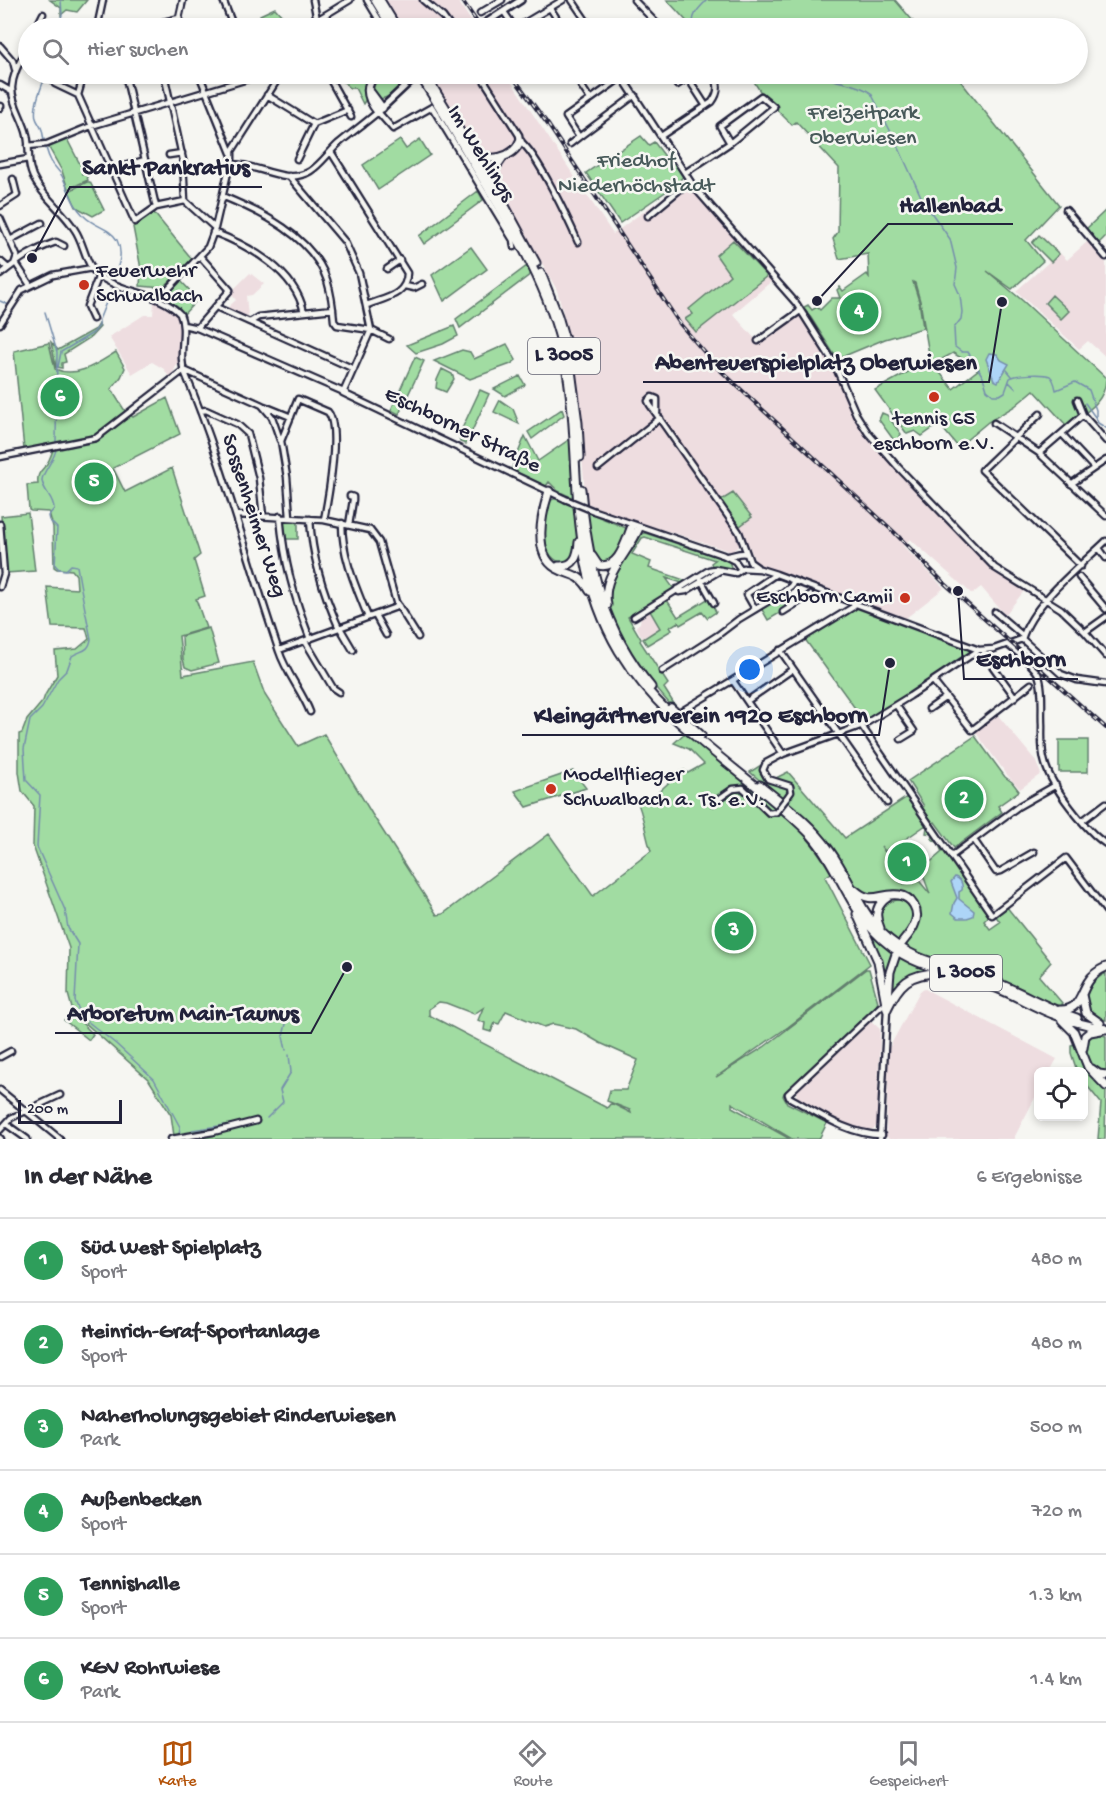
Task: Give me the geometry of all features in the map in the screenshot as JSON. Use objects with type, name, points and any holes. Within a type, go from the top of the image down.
[{"type":"highway","points":[[375,0],[386,18]]},
{"type":"highway","points":[[380,0],[392,18]]},
{"type":"highway","points":[[371,84],[370,91],[380,110]]},
{"type":"highway","name":"L 3005","points":[[427,84],[520,242],[549,304],[563,353],[569,388],[578,521],[586,569],[597,603],[619,650],[652,695],[690,732],[812,836],[829,858],[850,898],[866,921],[887,943],[920,964],[990,985],[1057,1016],[1105,1026]]},
{"type":"highway","name":"L 3005","points":[[428,84],[499,195],[542,274],[563,332],[576,399],[581,490],[592,572],[608,617],[629,657],[655,692],[693,729],[808,825],[829,849],[866,914],[883,934],[903,949],[922,959],[992,980],[1052,1008],[1105,1026]]},
{"type":"highway","points":[[470,148],[480,156],[495,159],[518,146],[520,141]]},
{"type":"highway","points":[[499,195],[494,170],[504,155]]},
{"type":"highway","points":[[549,491],[543,514],[544,552],[558,568],[580,577],[597,603]]},
{"type":"highway","points":[[548,559],[561,567],[575,560],[578,545],[578,521]]},
{"type":"highway","points":[[587,542],[595,563],[608,566],[621,552],[635,527]]},
{"type":"highway","points":[[608,617],[605,593],[607,582],[631,545],[635,527]]},
{"type":"highway","points":[[849,883],[863,897],[872,899],[899,895],[913,903],[916,910],[915,924],[902,943]]},
{"type":"highway","points":[[883,934],[877,922],[876,913],[880,904],[890,895]]},
{"type":"highway","points":[[850,898],[878,961],[884,1008]]},
{"type":"highway","points":[[884,1008],[890,972],[896,954]]},
{"type":"highway","points":[[1052,1008],[1071,1009],[1079,1001],[1089,980],[1104,968]]},
{"type":"highway","points":[[884,1008],[898,989],[912,977],[927,973],[948,973]]},
{"type":"highway","points":[[1082,995],[1086,1013],[1105,1026]]},
{"type":"highway","points":[[1057,1016],[1073,1029],[1088,1067],[1094,1076],[1106,1085]]},
{"type":"highway","points":[[1105,1026],[1088,1034],[1082,1046],[1093,1070],[1106,1075]]},
{"type":"main road","points":[[494,18],[521,0]]},
{"type":"main road","points":[[380,110],[411,84]]},
{"type":"street","points":[[99,18],[103,0]]},
{"type":"street","points":[[179,18],[183,0]]},
{"type":"street","points":[[223,0],[230,18]]},
{"type":"street","points":[[313,0],[317,18]]},
{"type":"street","points":[[320,18],[350,0]]},
{"type":"street","points":[[367,0],[378,18]]},
{"type":"street","points":[[423,0],[444,18]]},
{"type":"street","points":[[480,14],[502,0]]},
{"type":"street","points":[[532,18],[563,0]]},
{"type":"street","points":[[572,0],[584,18]]},
{"type":"street","points":[[634,0],[651,18]]},
{"type":"street","points":[[550,8],[556,18]]},
{"type":"street","points":[[504,12],[508,18]]},
{"type":"street","points":[[41,18],[43,14]]},
{"type":"street","points":[[0,46],[13,61],[15,69],[12,92],[27,135],[28,159],[36,184],[76,231],[92,268],[99,275],[115,285],[159,299],[180,314],[183,325]]},
{"type":"street","points":[[15,69],[18,66]]},
{"type":"street","points":[[55,84],[78,95]]},
{"type":"street","points":[[81,84],[78,95],[90,126],[135,222],[156,207],[185,201]]},
{"type":"street","points":[[128,84],[156,207]]},
{"type":"street","points":[[166,84],[182,153],[185,201],[214,230],[253,251],[289,279],[298,293],[304,312]]},
{"type":"street","points":[[159,299],[208,246],[232,164],[231,153],[203,84]]},
{"type":"street","points":[[28,146],[45,144],[90,126],[228,84]]},
{"type":"street","points":[[231,153],[274,84]]},
{"type":"street","points":[[333,84],[351,117]]},
{"type":"street","points":[[486,84],[547,181],[566,214],[578,242]]},
{"type":"street","points":[[580,84],[590,99]]},
{"type":"street","points":[[579,138],[565,118],[609,84]]},
{"type":"street","points":[[627,84],[690,181],[791,296],[834,363],[856,414],[872,438],[995,567],[1061,609],[1106,656]]},
{"type":"street","points":[[692,84],[706,106]]},
{"type":"street","points":[[661,136],[717,96],[718,84]]},
{"type":"street","points":[[0,85],[12,92]]},
{"type":"street","points":[[267,95],[314,124]]},
{"type":"street","points":[[570,144],[635,95]]},
{"type":"street","points":[[685,173],[730,142],[774,107],[761,96],[720,126],[730,142]]},
{"type":"street","name":"Im Wehlings","points":[[380,110],[393,129],[432,108],[513,240],[514,247]]},
{"type":"street","points":[[297,159],[314,124],[348,110]]},
{"type":"street","points":[[232,164],[289,176],[310,172],[380,110]]},
{"type":"street","points":[[331,152],[407,273],[405,286],[401,291],[367,305]]},
{"type":"street","points":[[169,155],[182,153]]},
{"type":"street","points":[[0,164],[28,159]]},
{"type":"street","points":[[110,170],[145,160]]},
{"type":"street","points":[[289,176],[351,251],[367,305],[371,330],[343,393]]},
{"type":"street","points":[[0,206],[17,195],[13,179]]},
{"type":"street","points":[[648,216],[690,181]]},
{"type":"street","points":[[222,196],[265,216],[309,250],[320,265],[326,279],[334,321],[337,325],[371,330],[389,339]]},
{"type":"street","points":[[1066,210],[1106,257]]},
{"type":"street","points":[[0,218],[17,256],[15,262]]},
{"type":"street","points":[[10,240],[42,223]]},
{"type":"street","points":[[0,275],[35,249],[56,242],[64,246]]},
{"type":"street","points":[[197,328],[229,292],[229,288],[200,256]]},
{"type":"street","points":[[387,269],[400,260]]},
{"type":"street","points":[[0,261],[8,268]]},
{"type":"street","points":[[15,262],[30,285]]},
{"type":"street","points":[[0,324],[18,294],[30,285],[53,275],[92,268]]},
{"type":"street","points":[[93,319],[87,306],[99,275]]},
{"type":"street","points":[[405,286],[414,288],[422,284]]},
{"type":"street","points":[[216,307],[354,369]]},
{"type":"street","points":[[250,322],[258,317],[333,309]]},
{"type":"street","points":[[758,341],[800,311]]},
{"type":"street","name":"Eschborner Straße","points":[[183,325],[197,328],[343,393],[565,499],[635,527],[723,555]]},
{"type":"street","name":"Sossenheimer Weg","points":[[183,325],[184,370],[237,515],[285,668],[310,712]]},
{"type":"street","points":[[0,457],[86,441],[104,433],[184,370],[291,417]]},
{"type":"street","points":[[280,441],[298,399],[328,412],[331,416],[332,471],[324,520]]},
{"type":"street","points":[[1077,400],[1083,415],[1106,441]]},
{"type":"street","points":[[262,405],[272,417],[280,441],[287,477],[290,517]]},
{"type":"street","points":[[200,411],[206,410],[237,424],[248,434],[259,478],[263,516]]},
{"type":"street","points":[[1040,414],[982,470],[1081,566]]},
{"type":"street","points":[[1039,453],[1083,415]]},
{"type":"street","points":[[598,468],[658,416],[743,539],[747,554],[743,565],[730,572],[722,570],[700,578],[686,591],[679,592],[677,589],[634,618]]},
{"type":"street","points":[[994,423],[1039,453],[1106,516]]},
{"type":"street","points":[[1062,434],[1094,468]]},
{"type":"street","points":[[1071,483],[1106,460]]},
{"type":"street","points":[[349,525],[353,500],[353,496],[350,496]]},
{"type":"street","points":[[237,515],[324,520],[366,528],[377,537],[394,598],[418,637]]},
{"type":"street","points":[[280,516],[286,568],[308,640],[333,688],[339,692]]},
{"type":"street","points":[[310,519],[316,566],[325,595],[339,628],[353,650]]},
{"type":"street","points":[[342,523],[349,569],[368,617]]},
{"type":"street","points":[[0,524],[4,574],[0,587]]},
{"type":"street","points":[[743,539],[738,554],[743,565]]},
{"type":"street","points":[[713,803],[731,789],[743,788],[769,813],[776,812],[790,792],[790,786],[766,778],[763,770],[766,764],[783,754],[861,726],[981,650],[1008,645],[1022,637],[1046,599],[1106,541]]},
{"type":"street","points":[[1099,548],[1106,558]]},
{"type":"street","points":[[723,555],[747,554]]},
{"type":"street","points":[[723,555],[743,565],[776,574],[981,650],[1015,697]]},
{"type":"street","points":[[755,609],[748,593],[776,574]]},
{"type":"street","points":[[1079,577],[1106,609]]},
{"type":"street","points":[[700,578],[714,603]]},
{"type":"street","points":[[662,671],[782,593],[794,581]]},
{"type":"street","points":[[782,593],[791,607]]},
{"type":"street","points":[[783,612],[810,595]]},
{"type":"street","points":[[682,711],[853,607],[855,603]]},
{"type":"street","points":[[279,650],[399,606]]},
{"type":"street","points":[[995,612],[1061,674],[1068,678],[1106,684]]},
{"type":"street","points":[[375,615],[386,635]]},
{"type":"street","points":[[1085,632],[1106,617]]},
{"type":"street","points":[[1008,645],[1034,668],[1040,681],[1043,752],[1047,768],[1056,785],[1082,821],[1106,844]]},
{"type":"street","points":[[780,650],[887,803]]},
{"type":"street","points":[[747,701],[793,669]]},
{"type":"street","points":[[733,681],[783,754]]},
{"type":"street","points":[[933,681],[972,730],[1031,684]]},
{"type":"street","points":[[929,709],[946,697]]},
{"type":"street","points":[[896,705],[914,731],[901,740]]},
{"type":"street","points":[[861,726],[953,855],[992,915],[1066,858],[1106,911]]},
{"type":"street","points":[[953,855],[1019,806],[1056,785]]},
{"type":"street","points":[[1082,821],[1106,803]]},
{"type":"street","points":[[974,840],[996,872],[1034,852]]},
{"type":"street","points":[[884,1008],[881,1137],[848,1128],[789,1097],[788,1094],[884,1008]]},
{"type":"street","points":[[0,1057],[11,1051]]},
{"type":"street","points":[[0,1090],[60,1139]]},
{"type":"street","points":[[0,1130],[10,1118],[60,1095]]},
{"type":"street","points":[[173,1138],[213,1132],[256,1121]]},
{"type":"street","points":[[6,1124],[27,1139]]},
{"type":"shaded area","points":[[385,0],[457,0],[469,18],[396,18]]},
{"type":"shaded area","points":[[435,84],[513,84],[613,234],[688,179],[697,195],[773,280],[733,314],[756,340],[798,310],[823,349],[858,425],[896,469],[994,570],[1024,591],[1005,615],[981,587],[972,594],[910,539],[903,546],[944,588],[906,618],[756,563],[749,546],[739,546],[729,551],[625,519],[586,503],[572,346],[557,290],[498,185],[497,170],[505,159],[500,153],[486,156],[476,149]]},
{"type":"shaded area","points":[[1040,234],[1067,260],[1088,241],[1106,263],[1106,357],[1088,341],[1079,349],[1016,291],[1049,262],[1032,242]]},
{"type":"shaded area","points":[[250,273],[264,284],[252,295],[246,296],[248,316],[226,309],[236,300],[230,293]]},
{"type":"shaded area","points":[[154,302],[179,317],[181,356],[170,379],[164,369],[152,362],[132,374],[109,337],[144,315],[153,315]]},
{"type":"shaded area","points":[[649,611],[661,628],[643,639],[636,626],[640,623],[641,616]]},
{"type":"shaded area","points":[[996,713],[1035,760],[1041,774],[1020,789],[974,730]]},
{"type":"shaded area","points":[[925,989],[1057,1059],[1052,1067],[1034,1067],[1034,1100],[1014,1138],[1016,1139],[889,1139],[886,1136],[889,1048],[920,991]]},
{"type":"shaded area","points":[[871,1021],[880,1029],[877,1125],[874,1129],[865,1130],[848,1126],[797,1100],[796,1087],[865,1022]]},
{"type":"green space","points":[[50,0],[87,0],[77,12],[67,10],[61,15],[61,8]]},
{"type":"green space","points":[[667,0],[895,0],[910,18],[684,18]]},
{"type":"green space","points":[[275,8],[284,18],[261,18],[260,15]]},
{"type":"green space","points":[[346,84],[368,84],[363,104],[355,88],[350,88]]},
{"type":"green space","points":[[375,84],[402,84],[392,94],[378,99]]},
{"type":"green space","name":"Freizeitpark Oberwiesen","points":[[755,84],[963,84],[1059,205],[1026,240],[1043,261],[1012,289],[987,271],[1106,378],[1102,394],[1093,406],[1067,426],[1034,390],[1015,406],[988,422],[958,447],[939,424],[922,436],[915,431],[907,434],[875,390],[930,360],[920,301],[915,283],[913,282],[919,301],[923,328],[885,339],[837,359],[804,307],[808,305],[812,310],[817,307],[820,310],[832,298],[840,298],[837,290],[840,287],[843,291],[867,274],[869,277],[868,254],[839,259],[833,239],[838,232],[839,168],[796,122],[792,125]],"holes":[[[953,353],[979,369],[953,389],[933,364]]]},
{"type":"green space","name":"Friedhof Niederhöchstadt","points":[[641,136],[649,145],[654,142],[670,163],[674,160],[684,175],[677,184],[620,223],[586,173]]},
{"type":"green space","points":[[66,137],[84,172],[81,174],[85,173],[88,180],[68,189],[62,171],[48,146]]},
{"type":"green space","points":[[420,139],[430,155],[378,190],[363,165],[400,140],[406,149]]},
{"type":"green space","points":[[90,182],[104,210],[93,216],[76,207],[69,191]]},
{"type":"green space","points":[[478,191],[483,200],[424,244],[419,236]]},
{"type":"green space","points":[[1106,210],[1106,236],[1098,244],[1086,229]]},
{"type":"green space","points":[[154,213],[192,259],[163,288],[140,286],[141,269],[133,227]]},
{"type":"green space","points":[[1039,235],[1059,254],[1051,262],[1032,243]]},
{"type":"green space","points":[[733,240],[767,276],[696,332],[685,319],[693,314],[689,309],[730,275],[716,255]]},
{"type":"green space","points":[[471,247],[487,269],[444,301],[432,275]]},
{"type":"green space","points":[[527,266],[531,274],[460,328],[456,319]]},
{"type":"green space","points":[[180,280],[198,299],[183,315],[179,307],[165,298]]},
{"type":"green space","points":[[1052,295],[1069,311],[1061,319],[1045,303]]},
{"type":"green space","points":[[99,324],[100,327],[91,337],[64,354],[66,362],[62,363],[62,368],[56,367],[51,342],[58,350],[96,329]]},
{"type":"green space","points":[[454,326],[458,336],[443,344],[416,353],[407,345]]},
{"type":"green space","points":[[49,343],[55,369],[63,372],[87,368],[116,352],[125,368],[111,389],[125,411],[133,417],[167,398],[180,434],[113,468],[125,492],[172,468],[200,555],[194,560],[205,596],[196,599],[206,628],[179,636],[183,675],[253,662],[265,695],[298,746],[324,734],[437,915],[443,914],[549,834],[593,896],[651,851],[636,799],[650,800],[680,772],[684,770],[688,773],[704,764],[689,749],[674,743],[686,732],[788,817],[811,843],[831,873],[825,877],[870,964],[788,1027],[716,1077],[764,1047],[869,969],[878,1002],[875,1008],[783,1096],[787,1103],[827,1123],[819,1139],[792,1139],[732,1103],[732,1107],[790,1139],[178,1139],[190,1134],[187,1133],[174,1136],[171,1115],[149,1080],[73,1012],[68,994],[69,948],[33,846],[34,806],[22,791],[19,772],[19,734],[22,733],[27,720],[43,701],[57,675],[55,651],[77,649],[89,639],[86,628],[52,627],[47,587],[77,589],[76,575],[72,570],[54,567],[53,527],[49,512],[29,510],[27,485],[38,484],[38,476],[53,449],[74,446],[73,440],[24,449],[14,351]],"holes":[[[439,1002],[474,1014],[483,1008],[478,1020],[485,1023],[484,1030],[491,1032],[495,1023],[499,1024],[506,1011],[544,1027],[553,1024],[576,1029],[638,1060],[626,1090],[610,1090],[607,1101],[630,1110],[631,1113],[611,1103],[607,1108],[429,1015],[429,1009]]]},
{"type":"green space","points":[[507,344],[516,360],[470,379],[434,361],[462,350],[470,352],[474,359]]},
{"type":"green space","points":[[415,357],[424,361],[399,414],[391,410]]},
{"type":"green space","points":[[442,369],[452,374],[454,379],[446,392],[436,388]]},
{"type":"green space","points":[[520,376],[525,385],[505,396],[494,389]]},
{"type":"green space","points":[[480,390],[489,394],[466,444],[460,442],[459,435]]},
{"type":"green space","points":[[500,400],[513,409],[519,424],[494,412]]},
{"type":"green space","points":[[562,409],[564,415],[532,439],[528,432]]},
{"type":"green space","points":[[882,413],[887,415],[901,434],[898,440],[893,439],[879,420]]},
{"type":"green space","points":[[525,436],[538,461],[570,439],[573,498],[558,491],[549,482],[546,486],[511,470]]},
{"type":"green space","points":[[733,493],[752,517],[740,526],[720,501]]},
{"type":"green space","points":[[557,498],[573,506],[577,529],[575,552],[565,564],[556,560],[546,546],[545,528],[548,508],[551,500]]},
{"type":"green space","points":[[587,512],[626,528],[621,548],[608,564],[595,561]]},
{"type":"green space","points":[[28,513],[35,571],[6,573],[1,516]]},
{"type":"green space","points":[[284,520],[298,521],[298,539],[284,539]]},
{"type":"green space","points":[[645,533],[729,561],[731,567],[728,569],[712,566],[711,563],[715,560],[645,537],[632,554],[651,562],[649,568],[687,581],[682,583],[666,578],[674,589],[628,617],[640,641],[668,684],[664,688],[680,713],[665,699],[639,667],[617,631],[611,612],[609,593],[613,576],[637,536]]},
{"type":"green space","points":[[783,595],[790,607],[768,620],[761,608]]},
{"type":"green space","points":[[709,598],[716,612],[707,618],[702,612],[680,625],[678,622],[670,627],[672,630],[647,645],[643,639],[660,628],[650,611],[667,600],[678,617]]},
{"type":"green space","points":[[860,608],[974,651],[865,722],[804,638],[853,609]]},
{"type":"green space","points":[[209,628],[219,663],[192,670],[185,667],[182,636]]},
{"type":"green space","points":[[975,736],[1005,777],[1019,791],[998,806],[1002,812],[954,848],[935,822],[932,824],[921,808],[924,806],[908,781]]},
{"type":"green space","points":[[1059,740],[1088,740],[1088,772],[1059,772]]},
{"type":"green space","points":[[761,765],[772,780],[788,772],[845,838],[907,797],[990,915],[984,921],[990,929],[1000,922],[995,915],[1006,906],[1051,962],[1039,976],[1063,1004],[1060,1006],[1051,1003],[985,973],[933,959],[905,947],[918,925],[920,911],[918,905],[903,893],[874,897],[859,892],[838,855],[797,812],[750,772]],"holes":[[[926,825],[926,833],[933,834],[932,839],[938,843],[942,852],[924,865],[912,848],[906,852],[900,843]],[[898,843],[923,875],[930,894],[916,877],[905,884],[900,882],[899,874],[881,846],[885,851]]]},
{"type":"green space","name":"Modellflieger Schwalbach a. Ts. e.V.","points":[[573,771],[586,788],[527,807],[515,791]]},
{"type":"green space","points":[[897,847],[916,874],[905,881],[886,852]]},
{"type":"green space","points":[[900,899],[909,904],[913,919],[899,942],[882,927],[880,914],[887,903]]},
{"type":"green space","points":[[863,922],[876,938],[893,952],[886,989]]},
{"type":"green space","points":[[898,957],[934,972],[907,978],[890,1000],[893,974]]},
{"type":"green space","points":[[1106,973],[1106,1020],[1091,1011],[1087,998],[1092,984]]},
{"type":"green space","points":[[73,1014],[93,1034],[89,1040],[64,1020]]},
{"type":"green space","points":[[1097,1034],[1106,1036],[1106,1071],[1094,1066],[1087,1054],[1087,1042]]},
{"type":"green space","points":[[1075,1044],[1086,1067],[1076,1067],[1071,1045]]},
{"type":"green space","points":[[1088,1071],[1106,1089],[1105,1139],[1098,1139],[1101,1103],[1088,1087]]},
{"type":"water","points":[[989,353],[997,354],[1001,360],[1009,364],[998,382],[994,380],[986,359]]},
{"type":"water","points":[[955,877],[960,880],[962,886],[959,899],[974,911],[973,916],[958,918],[952,913],[957,898],[951,882]]},
{"type":"waterway","points":[[61,0],[61,18]]},
{"type":"waterway","points":[[694,18],[698,9],[707,0]]},
{"type":"waterway","points":[[43,84],[35,113],[49,158],[62,176],[76,207],[88,219],[117,240],[120,255],[113,280]]},
{"type":"waterway","points":[[848,84],[871,93],[923,201],[950,239],[957,268],[955,284],[960,295],[962,312],[961,319],[954,328],[955,347],[962,352],[968,352],[983,377],[987,390],[993,395],[1000,395],[1005,392],[1010,378],[1023,375],[1050,376],[1056,390],[1075,382],[1089,390],[1098,423],[1106,428]]},
{"type":"waterway","points":[[58,367],[61,352],[93,333],[99,326],[99,320],[111,290]]},
{"type":"waterway","points":[[0,301],[9,305]]},
{"type":"waterway","points":[[45,312],[57,352],[56,444]]},
{"type":"waterway","points":[[1007,370],[1012,376]]},
{"type":"waterway","points":[[1009,382],[1015,388]]},
{"type":"waterway","points":[[1085,403],[1095,417]]},
{"type":"waterway","points":[[56,449],[42,478],[54,505],[54,509],[48,516],[57,528],[55,565],[59,569],[66,570],[71,565],[77,566],[91,639],[86,649],[72,656],[67,670],[58,679],[42,708],[30,720],[24,749],[26,780],[40,795],[37,847],[65,910],[68,928],[78,944],[75,1001],[82,1017],[154,1079],[180,1127],[179,1135]]},
{"type":"waterway","points":[[286,1024],[283,1036],[286,1050]]},
{"type":"waterway","points":[[267,1118],[283,1102],[280,1090],[291,1072],[289,1055]]},
{"type":"waterway","points":[[192,1130],[239,1123]]},
{"type":"railway","points":[[462,0],[474,18]]},
{"type":"railway","points":[[518,84],[549,126],[680,324],[718,368],[895,533],[942,581],[1106,728]]},
{"type":"place","name":"Sankt Pankratius","points":[[32,258]]},
{"type":"place","name":"Feuerwehr Schwalbach","points":[[84,285]]},
{"type":"place","name":"Hallenbad","points":[[817,301]]},
{"type":"place","name":"Abenteuerspielplatz Oberwiesen","points":[[1002,302]]},
{"type":"place","name":"Außenbecken","points":[[859,312]]},
{"type":"place","name":"KGV Rohrwiese","points":[[60,397]]},
{"type":"place","name":"tennis 65 eschborn e.V.","points":[[934,397]]},
{"type":"place","name":"Tennishalle","points":[[94,482]]},
{"type":"place","name":"Eschborn","points":[[958,591]]},
{"type":"place","name":"Eschborn Camii","points":[[905,598]]},
{"type":"place","name":"Kleingärtnerverein 1920 Eschborn","points":[[890,663]]},
{"type":"place","name":"Modellflieger Schwalbach a. Ts. e.V.","points":[[551,789]]},
{"type":"place","name":"Heinrich-Graf-Sportanlage","points":[[964,799]]},
{"type":"place","name":"Süd West Spielplatz","points":[[907,862]]},
{"type":"place","name":"Naherholungsgebiet Rinderwiesen","points":[[734,931]]},
{"type":"place","name":"Arboretum Main-Taunus","points":[[347,967]]}]
